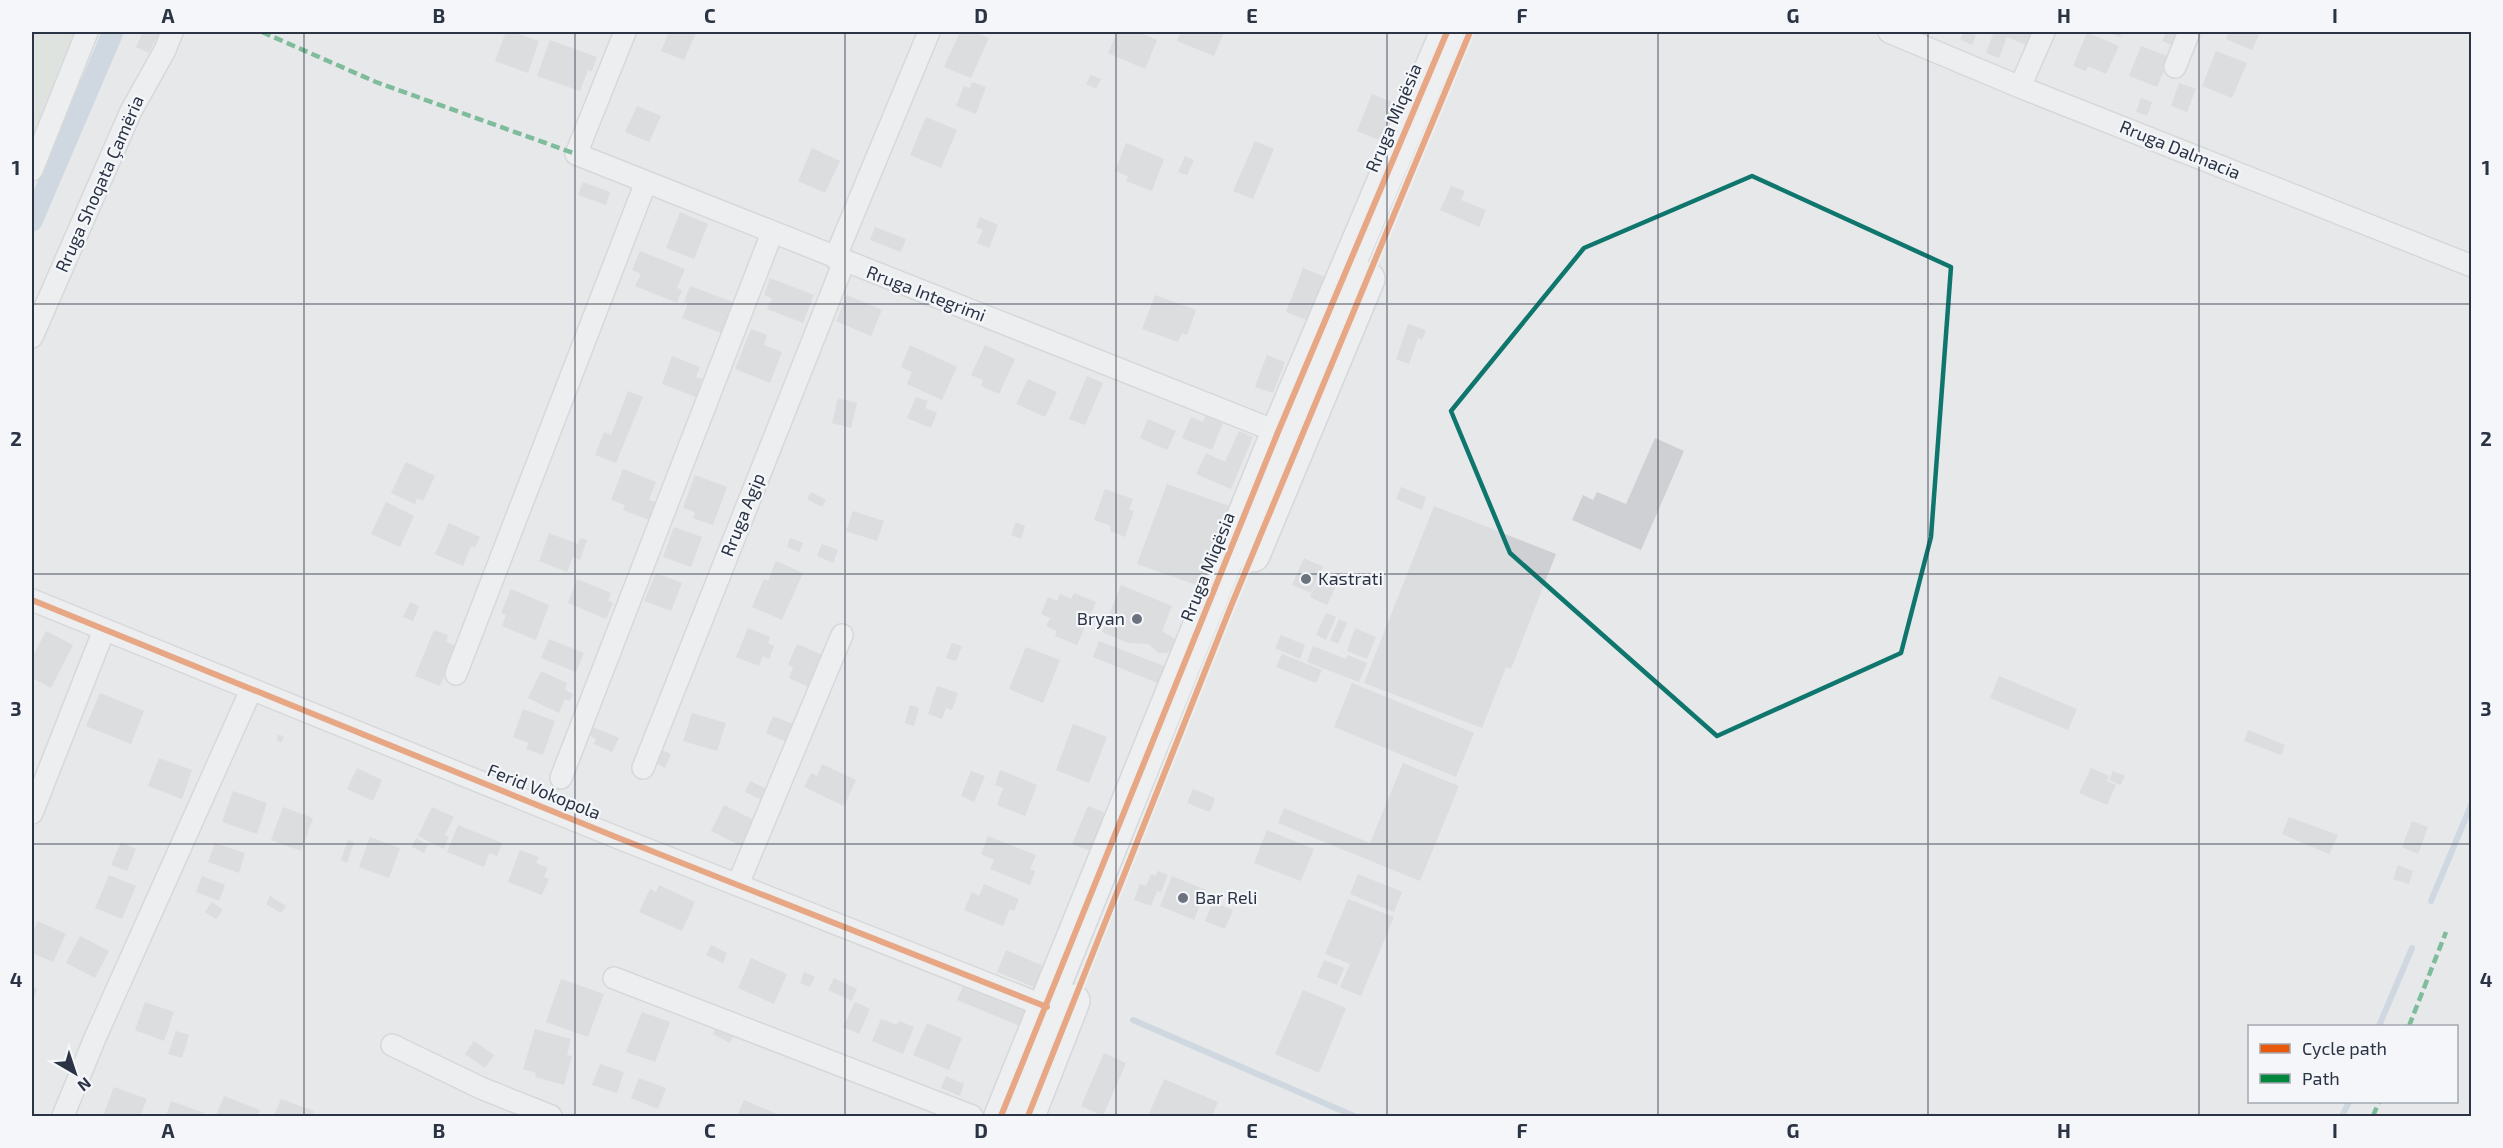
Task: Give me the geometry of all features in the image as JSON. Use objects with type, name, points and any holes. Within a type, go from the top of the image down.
[{"type":"main road","name":"Rruga Miqësia","points":[[1001,1116],[1278,432],[1447,32]]},
{"type":"main road","name":"Rruga Miqësia","points":[[1028,1116],[1231,606],[1470,32]]},
{"type":"street","points":[[32,170],[87,32]]},
{"type":"street","name":"Rruga Shoqata Çamëria","points":[[32,337],[131,111],[165,50],[172,32]]},
{"type":"street","name":"Rruga Integrimi","points":[[625,32],[576,154],[1278,432]]},
{"type":"street","name":"Rruga Agip","points":[[643,768],[930,32]]},
{"type":"street","points":[[2020,87],[2044,32]]},
{"type":"street","points":[[2175,67],[2189,32]]},
{"type":"street","name":"Rruga Dalmacia","points":[[1895,33],[2020,87],[2472,266]]},
{"type":"street","points":[[456,674],[646,182]]},
{"type":"street","points":[[561,778],[772,233]]},
{"type":"street","name":"Ferid Vokopola","points":[[32,600],[251,690],[1047,1007]]},
{"type":"street","points":[[32,813],[104,630]]},
{"type":"street","points":[[738,884],[842,635]]},
{"type":"street","points":[[63,1116],[95,1038],[251,690]]},
{"type":"street","points":[[614,978],[972,1116]]},
{"type":"street","points":[[392,1046],[481,1088],[551,1116]]},
{"type":"highlighted area","points":[[1752,176],[1951,267],[1931,537],[1901,653],[1717,736],[1510,553],[1451,411],[1584,248]]},
{"type":"shaded area","points":[[32,32],[80,32],[32,155]]},
{"type":"building","points":[[143,32],[167,32],[162,43],[155,40],[149,53],[136,47]]},
{"type":"building","points":[[506,32],[513,32],[539,41],[528,73],[495,61]]},
{"type":"building","points":[[669,32],[696,33],[684,60],[661,51]]},
{"type":"building","points":[[960,32],[974,32],[989,38],[971,78],[944,67]]},
{"type":"building","points":[[1117,32],[1138,32],[1157,40],[1145,69],[1108,53]]},
{"type":"building","points":[[1181,32],[1224,32],[1214,56],[1177,41]]},
{"type":"building","points":[[1964,32],[1976,35],[1972,45],[1960,39]]},
{"type":"building","points":[[1994,32],[2034,32],[2029,46],[2007,37],[1999,58],[1986,53]]},
{"type":"building","points":[[2107,32],[2122,32],[2120,37]]},
{"type":"building","points":[[2166,32],[2176,33],[2172,45],[2162,41]]},
{"type":"building","points":[[2229,32],[2260,32],[2252,50],[2226,39]]},
{"type":"building","points":[[2087,33],[2119,46],[2106,74],[2088,66],[2086,71],[2073,66]]},
{"type":"building","points":[[550,40],[597,57],[592,71],[588,70],[580,91],[537,76]]},
{"type":"building","points":[[2141,46],[2170,57],[2157,87],[2129,76]]},
{"type":"building","points":[[2216,51],[2247,63],[2232,98],[2202,86]]},
{"type":"building","points":[[1091,75],[1101,79],[1096,89],[1086,84]]},
{"type":"building","points":[[972,82],[986,87],[976,114],[956,106],[964,86],[970,88]]},
{"type":"building","points":[[2179,83],[2196,89],[2187,112],[2171,106]]},
{"type":"building","points":[[1372,94],[1407,108],[1392,145],[1357,131]]},
{"type":"building","points":[[2141,98],[2152,102],[2147,116],[2136,112]]},
{"type":"building","points":[[637,106],[661,116],[649,142],[625,132]]},
{"type":"building","points":[[926,117],[957,130],[941,168],[910,155]]},
{"type":"building","points":[[1255,141],[1274,149],[1253,199],[1233,191]]},
{"type":"building","points":[[1126,143],[1164,159],[1152,191],[1126,181],[1128,176],[1115,171]]},
{"type":"building","points":[[812,148],[840,161],[825,193],[798,181]]},
{"type":"building","points":[[1185,156],[1194,160],[1187,175],[1178,172]]},
{"type":"building","points":[[583,182],[610,192],[606,205],[578,195]]},
{"type":"building","points":[[1451,186],[1465,191],[1461,200],[1486,210],[1479,227],[1440,210]]},
{"type":"building","points":[[680,212],[708,224],[694,259],[666,248]]},
{"type":"building","points":[[980,217],[998,225],[989,248],[977,243],[983,230],[976,227]]},
{"type":"building","points":[[875,227],[906,239],[901,252],[870,240]]},
{"type":"building","points":[[640,251],[685,269],[677,288],[682,290],[677,303],[635,286],[641,274],[632,270]]},
{"type":"building","points":[[1303,268],[1337,282],[1319,325],[1286,312]]},
{"type":"building","points":[[770,278],[814,295],[803,323],[767,309],[772,298],[764,295]]},
{"type":"building","points":[[690,286],[733,302],[721,333],[682,318],[688,303],[684,302]]},
{"type":"building","points":[[847,295],[882,310],[871,336],[836,321]]},
{"type":"building","points":[[1155,295],[1196,310],[1187,335],[1182,333],[1178,342],[1142,329]]},
{"type":"building","points":[[1408,324],[1426,330],[1422,340],[1418,338],[1409,364],[1396,359]]},
{"type":"building","points":[[751,329],[767,335],[764,345],[782,352],[770,383],[735,369]]},
{"type":"building","points":[[910,345],[957,367],[942,400],[907,384],[912,372],[901,367]]},
{"type":"building","points":[[985,345],[1015,359],[999,394],[981,386],[983,380],[971,375]]},
{"type":"building","points":[[1267,355],[1285,362],[1273,393],[1255,387]]},
{"type":"building","points":[[672,356],[700,367],[696,377],[702,379],[696,397],[662,384]]},
{"type":"building","points":[[1087,376],[1103,383],[1085,425],[1069,419]]},
{"type":"building","points":[[1028,379],[1057,392],[1045,417],[1016,404]]},
{"type":"building","points":[[628,391],[643,397],[616,463],[595,455],[604,432],[611,435]]},
{"type":"building","points":[[916,397],[928,401],[925,408],[937,413],[931,428],[907,418]]},
{"type":"building","points":[[838,398],[857,403],[851,428],[832,423]]},
{"type":"building","points":[[1206,413],[1224,420],[1212,450],[1182,438],[1191,417],[1203,422]]},
{"type":"building","points":[[1148,419],[1176,431],[1167,450],[1140,438]]},
{"type":"building","points":[[1239,431],[1253,437],[1231,489],[1196,474],[1206,453],[1225,462]]},
{"type":"building","points":[[1655,438],[1684,451],[1641,550],[1572,520],[1583,495],[1593,500],[1597,492],[1626,504]]},
{"type":"building","points":[[406,462],[435,476],[423,501],[417,498],[415,504],[391,493]]},
{"type":"building","points":[[623,469],[656,482],[649,500],[656,502],[649,520],[623,510],[625,505],[611,500]]},
{"type":"building","points":[[695,475],[727,487],[713,525],[693,518],[695,512],[683,508]]},
{"type":"building","points":[[1167,484],[1232,507],[1202,587],[1137,564]]},
{"type":"building","points":[[1401,487],[1426,497],[1422,510],[1396,499]]},
{"type":"building","points":[[1105,489],[1133,499],[1129,510],[1134,511],[1125,537],[1110,531],[1111,526],[1094,520]]},
{"type":"building","points":[[811,492],[826,500],[822,507],[807,499]]},
{"type":"building","points":[[386,502],[414,516],[400,547],[371,534]]},
{"type":"building","points":[[1434,506],[1556,554],[1511,669],[1506,667],[1482,728],[1364,683]]},
{"type":"building","points":[[853,511],[884,521],[877,541],[846,531]]},
{"type":"building","points":[[1016,522],[1025,526],[1021,539],[1011,535]]},
{"type":"building","points":[[449,523],[480,537],[475,547],[471,546],[463,566],[435,554]]},
{"type":"building","points":[[674,527],[702,537],[691,567],[663,557]]},
{"type":"building","points":[[549,533],[578,544],[580,538],[587,540],[580,560],[573,557],[567,572],[539,561]]},
{"type":"building","points":[[790,538],[803,543],[799,552],[787,547]]},
{"type":"building","points":[[822,544],[838,550],[833,563],[817,556]]},
{"type":"building","name":"Kastrati","points":[[1304,558],[1323,567],[1311,593],[1292,585]]},
{"type":"building","points":[[776,561],[803,573],[782,620],[752,607],[764,579],[768,581]]},
{"type":"building","points":[[656,573],[682,583],[671,611],[644,601]]},
{"type":"building","points":[[1321,574],[1338,582],[1327,605],[1310,597]]},
{"type":"building","points":[[577,579],[611,593],[608,601],[613,603],[606,619],[568,603]]},
{"type":"building","name":"Bryan","points":[[1121,585],[1172,606],[1162,631],[1175,639],[1173,649],[1166,653],[1158,653],[1149,644],[1128,643],[1102,632]]},
{"type":"building","points":[[511,589],[549,605],[536,640],[502,626],[506,615],[501,613]]},
{"type":"building","points":[[1074,593],[1096,602],[1077,645],[1055,636],[1057,631],[1046,626],[1050,618],[1041,614],[1048,597],[1057,601],[1060,594],[1071,599]]},
{"type":"building","points":[[410,602],[419,606],[413,621],[403,617]]},
{"type":"building","points":[[1326,613],[1336,617],[1326,640],[1316,635]]},
{"type":"building","points":[[1339,619],[1347,623],[1338,644],[1330,640]]},
{"type":"building","points":[[748,628],[770,637],[768,643],[774,646],[769,659],[763,656],[759,666],[736,657]]},
{"type":"building","points":[[1355,628],[1376,637],[1367,659],[1347,651]]},
{"type":"building","points":[[434,630],[448,635],[446,642],[456,646],[440,686],[415,676]]},
{"type":"building","points":[[46,631],[73,645],[51,688],[32,678],[32,658]]},
{"type":"building","points":[[1281,635],[1305,645],[1300,659],[1275,648]]},
{"type":"building","points":[[549,639],[584,653],[576,672],[541,658]]},
{"type":"building","points":[[1099,641],[1172,669],[1165,686],[1093,657]]},
{"type":"building","points":[[952,643],[962,646],[956,661],[946,658]]},
{"type":"building","points":[[797,644],[825,656],[811,688],[789,678],[793,667],[788,665]]},
{"type":"building","points":[[1313,646],[1346,659],[1348,655],[1367,663],[1359,682],[1307,662]]},
{"type":"building","points":[[1026,647],[1060,660],[1043,703],[1009,689]]},
{"type":"building","points":[[1282,654],[1322,670],[1316,683],[1276,667]]},
{"type":"building","points":[[541,671],[567,683],[565,690],[573,694],[570,701],[565,699],[559,713],[528,698]]},
{"type":"building","points":[[1999,676],[2077,709],[2068,730],[1990,698]]},
{"type":"building","points":[[1352,683],[1474,733],[1456,777],[1334,727]]},
{"type":"building","points":[[937,686],[958,693],[952,710],[946,708],[942,719],[928,714]]},
{"type":"building","points":[[100,693],[144,711],[131,744],[86,726]]},
{"type":"building","points":[[910,705],[919,708],[914,726],[905,723]]},
{"type":"building","points":[[523,709],[555,721],[543,755],[526,749],[529,743],[513,737]]},
{"type":"building","points":[[692,713],[726,723],[717,751],[683,741]]},
{"type":"building","points":[[773,716],[798,726],[791,744],[766,733]]},
{"type":"building","points":[[1073,724],[1107,737],[1089,783],[1056,770]]},
{"type":"building","points":[[593,727],[619,738],[612,752],[594,744],[596,739],[590,736]]},
{"type":"building","points":[[2248,730],[2285,745],[2281,755],[2244,741]]},
{"type":"building","points":[[278,735],[284,736],[282,742],[277,741]]},
{"type":"building","points":[[662,750],[671,754],[665,768],[656,763]]},
{"type":"building","points":[[159,758],[192,770],[182,799],[148,786]]},
{"type":"building","points":[[1403,763],[1459,786],[1420,881],[1278,823],[1284,808],[1370,843]]},
{"type":"building","points":[[822,764],[856,780],[844,806],[804,787],[811,773],[817,776]]},
{"type":"building","points":[[357,768],[382,780],[373,801],[347,789]]},
{"type":"building","points":[[2091,768],[2109,776],[2107,781],[2116,785],[2107,805],[2079,793]]},
{"type":"building","points":[[1000,770],[1037,785],[1025,816],[997,805],[1003,788],[995,785]]},
{"type":"building","points":[[971,771],[985,776],[974,802],[961,796]]},
{"type":"building","points":[[2113,771],[2125,776],[2121,785],[2109,780]]},
{"type":"building","points":[[750,781],[767,789],[762,800],[745,792]]},
{"type":"building","points":[[1193,789],[1215,798],[1210,812],[1187,803]]},
{"type":"building","points":[[233,791],[267,803],[257,834],[222,822]]},
{"type":"building","points":[[724,805],[754,820],[741,846],[711,831]]},
{"type":"building","points":[[1088,806],[1111,815],[1106,828],[1100,826],[1091,851],[1072,844]]},
{"type":"building","points":[[283,807],[313,818],[301,851],[271,840]]},
{"type":"building","points":[[432,807],[454,817],[445,835],[449,837],[444,849],[418,836]]},
{"type":"building","points":[[2289,817],[2338,835],[2329,854],[2282,834]]},
{"type":"building","points":[[2412,821],[2428,827],[2418,854],[2402,847]]},
{"type":"building","points":[[458,825],[502,843],[497,856],[489,853],[484,867],[447,852]]},
{"type":"building","points":[[1267,830],[1314,849],[1301,881],[1254,863]]},
{"type":"building","points":[[988,836],[1036,855],[1030,869],[1035,871],[1030,885],[990,869],[994,860],[981,854]]},
{"type":"building","points":[[370,837],[400,848],[389,878],[359,867]]},
{"type":"building","points":[[416,838],[428,845],[424,853],[412,847]]},
{"type":"building","points":[[348,840],[354,842],[347,863],[341,860]]},
{"type":"building","points":[[121,842],[136,849],[127,871],[111,865]]},
{"type":"building","points":[[215,843],[245,853],[239,873],[208,862]]},
{"type":"building","points":[[520,850],[539,857],[536,863],[548,868],[544,877],[549,879],[542,895],[508,882]]},
{"type":"building","points":[[2398,865],[2413,871],[2409,884],[2393,879]]},
{"type":"building","points":[[1158,871],[1168,875],[1161,892],[1157,891],[1151,906],[1134,900],[1140,884],[1146,886],[1151,874],[1155,876]]},
{"type":"building","points":[[1358,874],[1402,892],[1394,912],[1350,894]]},
{"type":"building","points":[[109,875],[136,886],[122,919],[95,908]]},
{"type":"building","points":[[202,876],[225,885],[219,901],[196,892]]},
{"type":"building","name":"Bar Reli","points":[[1172,876],[1206,890],[1194,920],[1160,906]]},
{"type":"building","points":[[984,884],[1019,899],[1014,911],[1010,909],[1003,926],[964,910],[972,892],[979,896]]},
{"type":"building","points":[[659,885],[695,902],[682,931],[639,912],[650,889],[656,892]]},
{"type":"building","points":[[270,896],[286,906],[281,913],[266,904]]},
{"type":"building","points":[[1348,899],[1394,917],[1361,996],[1340,987],[1350,964],[1325,954]]},
{"type":"building","points":[[212,902],[223,910],[216,919],[205,912]]},
{"type":"building","points":[[1213,902],[1233,910],[1225,929],[1205,921]]},
{"type":"building","points":[[38,921],[66,934],[53,962],[32,953],[32,934]]},
{"type":"building","points":[[80,936],[109,951],[95,978],[66,963]]},
{"type":"building","points":[[711,945],[727,953],[723,963],[706,955]]},
{"type":"building","points":[[1006,950],[1050,969],[1041,990],[997,972]]},
{"type":"building","points":[[751,958],[787,974],[774,1004],[738,988]]},
{"type":"building","points":[[1324,960],[1344,968],[1337,985],[1317,977]]},
{"type":"building","points":[[804,972],[815,977],[810,987],[800,983]]},
{"type":"building","points":[[834,978],[857,989],[852,1001],[828,990]]},
{"type":"building","points":[[561,979],[604,994],[588,1037],[546,1022]]},
{"type":"building","points":[[966,979],[1031,1006],[1022,1027],[957,1000]]},
{"type":"building","points":[[32,987],[37,989],[32,1002]]},
{"type":"building","points":[[1303,990],[1346,1008],[1319,1073],[1275,1054]]},
{"type":"building","points":[[145,1002],[174,1012],[164,1041],[135,1030]]},
{"type":"building","points":[[855,1002],[870,1009],[859,1034],[843,1027]]},
{"type":"building","points":[[642,1012],[670,1022],[655,1062],[626,1052]]},
{"type":"building","points":[[881,1019],[897,1025],[899,1021],[914,1027],[903,1054],[872,1041]]},
{"type":"building","points":[[927,1023],[962,1038],[949,1070],[913,1055]]},
{"type":"building","points":[[717,1025],[735,1033],[730,1043],[713,1034]]},
{"type":"building","points":[[535,1029],[571,1039],[567,1055],[572,1056],[564,1085],[535,1077],[536,1073],[523,1069]]},
{"type":"building","points":[[176,1031],[189,1035],[182,1058],[168,1054]]},
{"type":"building","points":[[474,1041],[494,1055],[485,1068],[465,1054]]},
{"type":"building","points":[[1104,1053],[1126,1063],[1103,1116],[1081,1106]]},
{"type":"building","points":[[600,1064],[624,1072],[617,1093],[592,1085]]},
{"type":"building","points":[[946,1076],[964,1084],[960,1096],[941,1088]]},
{"type":"building","points":[[639,1078],[666,1088],[658,1109],[631,1098]]},
{"type":"building","points":[[1164,1079],[1218,1102],[1212,1116],[1148,1116]]},
{"type":"building","points":[[114,1087],[147,1099],[140,1116],[103,1116]]},
{"type":"building","points":[[224,1096],[260,1110],[258,1116],[216,1116]]},
{"type":"building","points":[[281,1099],[314,1111],[312,1116],[274,1116]]},
{"type":"building","points":[[744,1100],[782,1116],[737,1116]]},
{"type":"building","points":[[171,1101],[204,1113],[202,1116],[166,1116]]},
{"type":"waterway","points":[[32,221],[113,32]]},
{"type":"waterway","points":[[2431,901],[2472,803]]},
{"type":"waterway","points":[[2379,1025],[2412,948]]},
{"type":"waterway","points":[[1133,1020],[1354,1116]]},
{"type":"waterway","points":[[2342,1116],[2348,1103]]},
{"type":"marked path","points":[[262,32],[376,82],[576,154]]},
{"type":"marked path","points":[[2409,1025],[2446,932]]},
{"type":"marked path","points":[[2373,1116],[2379,1103]]},
{"type":"cycle path","points":[[1001,1116],[1278,432],[1447,32]]},
{"type":"cycle path","points":[[1028,1116],[1231,606],[1470,32]]},
{"type":"cycle path","points":[[32,600],[616,837],[1047,1007]]},
{"type":"place","name":"Kastrati","points":[[1306,579]]},
{"type":"place","name":"Bryan","points":[[1137,619]]},
{"type":"place","name":"Bar Reli","points":[[1183,898]]}]
